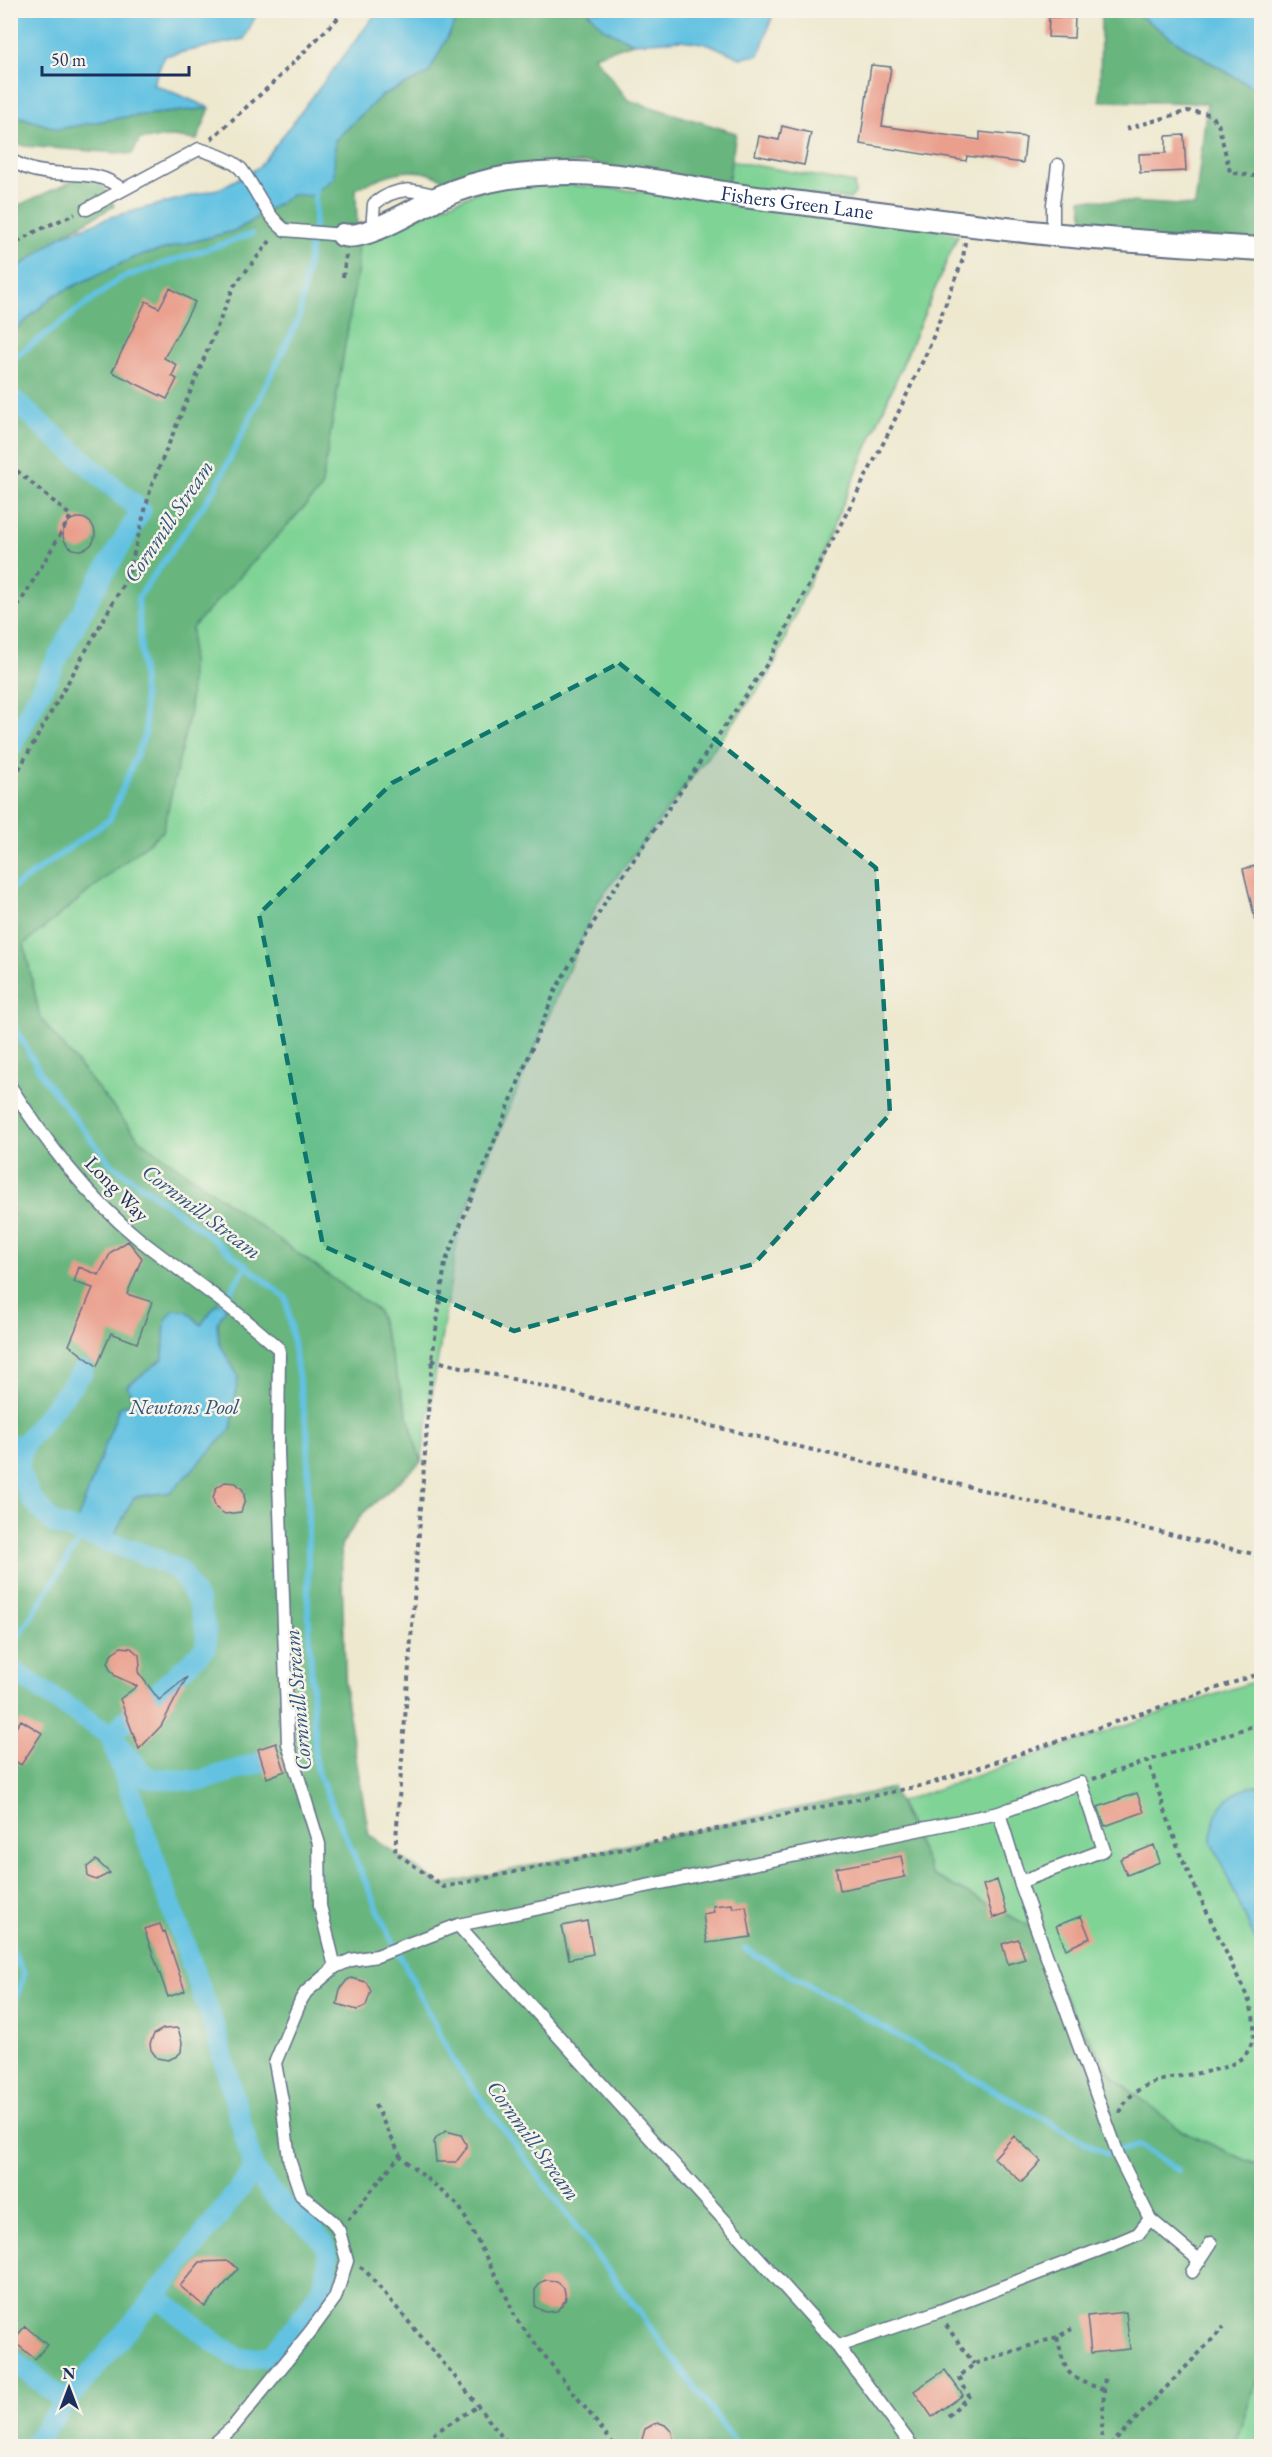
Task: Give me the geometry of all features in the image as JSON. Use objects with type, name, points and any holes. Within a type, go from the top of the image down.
[{"type":"street","name":"Fishers Green Lane","points":[[344,235],[361,235],[441,197],[498,177],[592,173],[750,197],[1053,234],[1262,249]]},
{"type":"lane","points":[[87,209],[199,149],[240,168],[277,224],[285,230],[344,235]]},
{"type":"lane","points":[[10,160],[29,169],[100,176],[115,183],[122,190]]},
{"type":"lane","points":[[1053,234],[1053,204],[1058,165]]},
{"type":"lane","name":"Long Way","points":[[10,1086],[30,1118],[85,1188],[139,1238],[195,1279],[230,1309],[247,1319],[279,1349],[278,1451],[288,1743],[319,1844],[321,1906],[335,1967]]},
{"type":"lane","points":[[212,2446],[233,2427],[310,2332],[334,2298],[347,2261],[339,2230],[333,2222],[301,2195],[295,2182],[289,2159],[275,2063],[306,1992],[335,1967],[351,1960],[377,1956],[459,1925],[999,1813],[1081,1783],[1104,1850],[1020,1882]]},
{"type":"lane","points":[[999,1813],[1020,1882],[1117,2151],[1150,2219],[1200,2261]]},
{"type":"lane","points":[[459,1925],[838,2346],[912,2446]]},
{"type":"lane","points":[[838,2346],[937,2312],[1112,2245],[1138,2234],[1150,2219]]},
{"type":"lane","points":[[1192,2272],[1211,2243]]},
{"type":"path","points":[[199,149],[272,84],[346,10]]},
{"type":"path","points":[[1126,129],[1188,111],[1209,114],[1218,123],[1230,172],[1252,176],[1262,175]]},
{"type":"path","points":[[10,248],[38,230],[87,209]]},
{"type":"path","points":[[965,224],[963,259],[928,350],[887,436],[769,661],[607,899],[556,989],[445,1263],[432,1360],[395,1852],[444,1887],[929,1784],[1262,1673]]},
{"type":"path","points":[[10,785],[128,576],[151,488],[234,286],[270,241]]},
{"type":"path","points":[[10,465],[71,516],[10,620]]},
{"type":"path","points":[[432,1360],[1262,1556]]},
{"type":"path","points":[[1081,1783],[1262,1723]]},
{"type":"path","points":[[1118,2118],[1122,2108],[1139,2089],[1155,2081],[1229,2066],[1246,2053],[1253,2040],[1254,2022],[1250,2003],[1181,1857],[1148,1761]]},
{"type":"path","points":[[373,2101],[399,2155],[459,2206],[504,2291],[516,2319],[615,2446]]},
{"type":"path","points":[[339,2230],[399,2155]]},
{"type":"path","points":[[347,2261],[365,2270],[478,2406],[508,2446]]},
{"type":"path","points":[[937,2312],[974,2364]]},
{"type":"path","points":[[1110,2446],[1224,2327]]},
{"type":"path","points":[[948,2416],[969,2396],[960,2377],[974,2364],[1057,2337],[1072,2329]]},
{"type":"path","points":[[1057,2337],[1065,2369],[1080,2382],[1103,2389]]},
{"type":"path","points":[[1101,2446],[1105,2374]]},
{"type":"path","points":[[419,2446],[436,2432],[478,2406]]},
{"type":"highlighted area","points":[[619,663],[876,868],[890,1114],[754,1264],[514,1331],[323,1246],[259,914],[392,783]]},
{"type":"green space","points":[[461,11],[587,11],[603,28],[633,43],[594,56],[628,100],[736,133],[727,188],[590,163],[498,166],[452,185],[428,173],[404,172],[380,178],[356,189],[358,267],[321,489],[192,628],[190,711],[163,831],[24,944],[40,1018],[140,1140],[378,1311],[421,1462],[362,1514],[341,1545],[346,1699],[369,1835],[441,1885],[892,1788],[932,1875],[1031,1927],[1071,2009],[1113,2077],[1182,2131],[1261,2167],[1261,2367],[1234,2446],[11,2446],[10,1215],[15,1213],[10,1198],[11,334],[53,296],[135,257],[237,230],[293,194],[333,178],[335,140],[381,96],[428,74]],"holes":[[[217,1303],[219,1343],[238,1376],[231,1428],[171,1492],[134,1497],[134,1401],[127,1386],[163,1359],[165,1320],[201,1325]]]},
{"type":"green space","points":[[1101,11],[1136,11],[1182,45],[1253,88],[1261,89],[1261,254],[1087,243],[1081,199],[1195,206],[1207,103],[1100,101]]},
{"type":"green space","points":[[210,108],[197,140],[172,137],[140,139],[132,154],[24,146],[11,141],[10,114],[58,129],[125,117]]},
{"type":"green space","points":[[731,161],[854,183],[855,193],[850,199],[727,188]]},
{"type":"green space","points":[[95,171],[114,206],[61,236],[11,273],[10,209]]},
{"type":"green space","points":[[551,183],[710,198],[934,227],[958,235],[770,674],[597,903],[460,1224],[421,1462],[378,1311],[140,1140],[40,1018],[24,944],[163,831],[186,628],[321,489],[358,267],[356,242],[497,184]]},
{"type":"green space","points":[[1261,1679],[1261,2167],[1182,2131],[1113,2077],[1071,2009],[1031,1927],[932,1875],[899,1802]]},
{"type":"green space","points":[[1261,2367],[1261,2446],[1234,2446]]},
{"type":"water","points":[[11,10],[258,11],[244,39],[164,56],[153,84],[210,108],[125,117],[58,129],[11,114]]},
{"type":"water","points":[[378,11],[461,11],[428,74],[381,96],[335,140],[334,178],[310,196],[293,194],[237,230],[135,257],[53,296],[11,334],[11,273],[61,236],[111,217],[221,188],[259,167]]},
{"type":"water","points":[[588,11],[774,11],[759,55],[740,58],[709,44],[681,40],[633,43],[603,28]]},
{"type":"water","points":[[1136,11],[1261,11],[1261,89],[1253,88],[1182,45]]},
{"type":"water","name":"Newtons Pool","points":[[217,1303],[226,1309],[217,1323],[219,1343],[238,1376],[231,1429],[171,1492],[134,1497],[111,1542],[76,1524],[119,1408],[134,1401],[127,1386],[163,1359],[165,1321],[174,1310],[187,1311],[201,1325]]},
{"type":"water","points":[[1251,1786],[1261,1786],[1261,1953],[1212,1842],[1214,1822],[1221,1807],[1233,1795]]},
{"type":"building","points":[[1049,17],[1075,18],[1074,38],[1048,37]]},
{"type":"building","points":[[871,65],[891,67],[882,126],[980,140],[980,132],[1026,137],[1023,163],[967,156],[966,161],[860,144]]},
{"type":"building","points":[[782,126],[811,133],[804,165],[755,155],[759,136],[779,140]]},
{"type":"building","points":[[1184,135],[1186,171],[1140,173],[1139,154],[1166,153],[1166,136]]},
{"type":"building","points":[[170,288],[195,302],[164,358],[177,365],[172,376],[177,379],[167,399],[112,372],[146,301],[159,308]]},
{"type":"building","points":[[79,518],[90,523],[95,534],[90,545],[79,550],[68,545],[63,534],[68,523]]},
{"type":"building","points":[[1262,864],[1262,918],[1255,919],[1243,869]]},
{"type":"building","points":[[128,1241],[142,1258],[127,1294],[152,1302],[137,1343],[111,1333],[97,1366],[69,1345],[93,1288],[74,1282],[79,1267],[99,1275],[111,1252]]},
{"type":"building","points":[[225,1482],[236,1483],[243,1490],[245,1500],[241,1512],[225,1514],[216,1508],[213,1498],[216,1488]]},
{"type":"building","points":[[121,1647],[131,1648],[139,1655],[138,1672],[159,1700],[187,1677],[161,1726],[139,1749],[120,1699],[137,1686],[115,1676],[108,1663],[112,1653]]},
{"type":"building","points":[[21,1720],[42,1733],[21,1765],[10,1758],[10,1736]]},
{"type":"building","points":[[276,1743],[285,1771],[267,1778],[258,1749]]},
{"type":"building","points":[[1137,1793],[1144,1812],[1105,1826],[1098,1807]]},
{"type":"building","points":[[1154,1845],[1160,1862],[1127,1875],[1120,1859]]},
{"type":"building","points":[[901,1856],[905,1877],[840,1890],[836,1868]]},
{"type":"building","points":[[96,1860],[110,1873],[96,1880],[88,1877],[87,1867]]},
{"type":"building","points":[[997,1880],[1007,1913],[993,1918],[983,1885]]},
{"type":"building","points":[[732,1904],[733,1908],[746,1906],[751,1937],[707,1943],[703,1914],[714,1912],[713,1906]]},
{"type":"building","points":[[1081,1916],[1090,1938],[1066,1949],[1056,1926]]},
{"type":"building","points":[[587,1921],[593,1954],[569,1959],[562,1926]]},
{"type":"building","points":[[160,1924],[163,1932],[165,1931],[185,1991],[168,1997],[144,1929]]},
{"type":"building","points":[[1018,1939],[1025,1959],[1008,1964],[1002,1944]]},
{"type":"building","points":[[351,1978],[366,1982],[371,1991],[366,2006],[357,2010],[337,2004],[340,1989]]},
{"type":"building","points":[[178,2028],[182,2042],[181,2052],[168,2060],[157,2058],[150,2044],[154,2034],[163,2029]]},
{"type":"building","points":[[446,2131],[461,2135],[466,2149],[456,2162],[436,2162],[434,2142]]},
{"type":"building","points":[[1014,2136],[1041,2161],[1022,2182],[994,2158]]},
{"type":"building","points":[[229,2261],[238,2269],[205,2307],[180,2286],[200,2262]]},
{"type":"building","points":[[556,2281],[564,2288],[566,2299],[557,2311],[546,2312],[535,2307],[535,2290],[541,2282]]},
{"type":"building","points":[[1126,2312],[1130,2349],[1091,2353],[1087,2316]]},
{"type":"building","points":[[25,2326],[47,2345],[35,2359],[13,2341]]},
{"type":"building","points":[[945,2370],[963,2395],[932,2417],[914,2391]]},
{"type":"building","points":[[660,2423],[672,2432],[674,2446],[640,2446],[645,2429]]},
{"type":"waterway","name":"Cornmill Stream","points":[[10,890],[110,819],[146,732],[138,598],[215,489],[299,318],[315,220],[315,185]]},
{"type":"waterway","points":[[10,361],[121,278],[252,234]]},
{"type":"waterway","points":[[10,397],[141,511],[93,591],[10,749]]},
{"type":"waterway","name":"Cornmill Stream","points":[[10,1019],[44,1079],[109,1162],[199,1228],[286,1298],[308,1437],[308,1603],[316,1768],[382,1920],[454,2062],[738,2446]]},
{"type":"waterway","points":[[223,1304],[246,1266]]},
{"type":"waterway","points":[[10,1444],[22,1447],[83,1371]]},
{"type":"waterway","points":[[10,1669],[110,1735],[206,1648],[206,1631],[199,1603],[180,1571],[154,1558],[53,1523],[31,1499],[19,1472],[22,1447]]},
{"type":"waterway","points":[[10,1650],[90,1523]]},
{"type":"waterway","points":[[32,2446],[66,2402],[156,2296],[254,2170],[216,2032],[110,1735],[147,1778],[200,1781],[261,1762]]},
{"type":"waterway","points":[[10,1945],[24,1974],[10,2017]]},
{"type":"waterway","points":[[745,1949],[1106,2154],[1139,2145],[1178,2170]]},
{"type":"waterway","points":[[156,2296],[218,2345],[240,2359],[271,2356],[304,2316],[323,2283],[328,2267],[327,2251],[319,2237],[280,2202],[254,2170]]},
{"type":"waterway","points":[[10,2357],[66,2402]]}]
